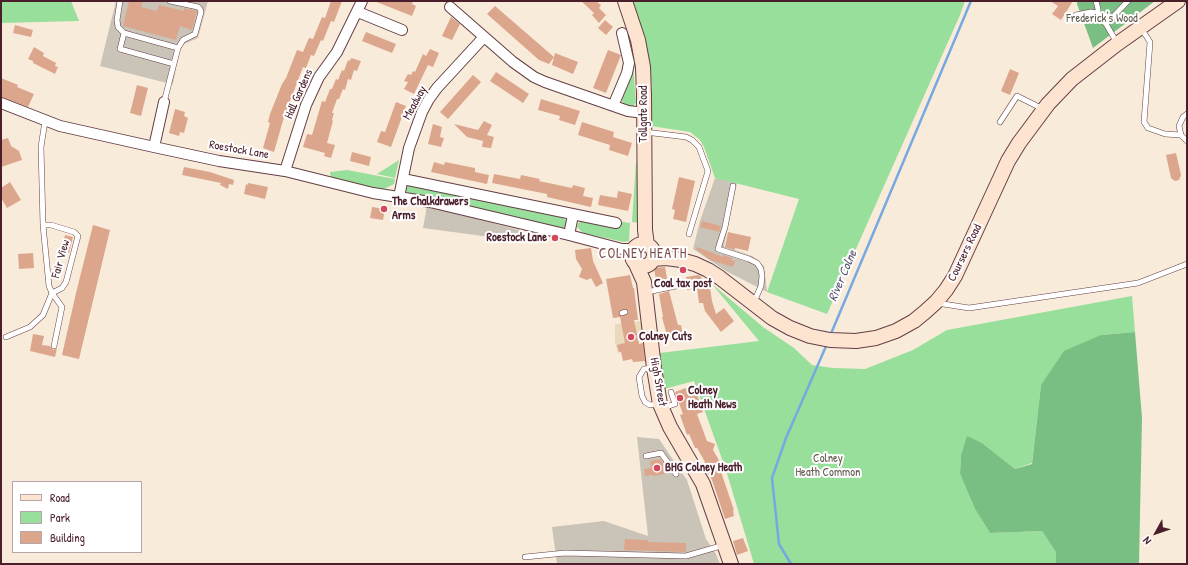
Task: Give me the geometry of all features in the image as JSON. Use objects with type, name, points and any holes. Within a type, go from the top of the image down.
[{"type":"street","name":"Hall Gardens","points":[[285,171],[306,105],[319,77],[337,52],[358,12],[362,1]]},
{"type":"street","name":"Tollgate Road","points":[[625,1],[635,27],[641,54],[644,80],[645,230],[643,254]]},
{"type":"street","name":"Coursers Road","points":[[643,254],[695,264],[708,270],[782,324],[810,336],[830,340],[849,341],[876,338],[896,331],[914,321],[936,302],[955,276],[1008,161],[1019,143],[1044,109],[1072,79],[1117,44],[1178,1]]},
{"type":"street","points":[[448,4],[513,62],[534,77],[628,112],[644,113]]},
{"type":"street","points":[[358,12],[402,30]]},
{"type":"street","points":[[613,106],[627,73],[629,64],[622,33]]},
{"type":"street","name":"Meadway","points":[[400,197],[415,131],[422,112],[429,99],[484,37]]},
{"type":"street","points":[[154,148],[164,102]]},
{"type":"street","name":"Roestock Lane","points":[[1,103],[60,126],[154,148],[219,161],[285,171],[373,192],[462,209],[643,254]]},
{"type":"street","points":[[403,179],[616,223]]},
{"type":"street","points":[[569,235],[573,215]]},
{"type":"street","name":"High Street","points":[[643,254],[645,310],[661,406],[670,427],[703,484],[731,564]]},
{"type":"lane","points":[[120,1],[117,20],[118,27],[124,33],[178,48]]},
{"type":"lane","points":[[164,102],[178,48],[183,40],[195,34],[201,12],[198,7],[170,1]]},
{"type":"lane","points":[[1096,1],[1098,14]]},
{"type":"lane","points":[[1106,24],[1128,1]]},
{"type":"lane","points":[[1076,15],[1091,12],[1098,14],[1106,24],[1117,44]]},
{"type":"lane","points":[[1141,27],[1150,42],[1144,122],[1148,128],[1165,134],[1181,135]]},
{"type":"lane","points":[[124,33],[120,49],[174,64]]},
{"type":"lane","points":[[1000,122],[1017,96],[1044,109]]},
{"type":"lane","points":[[1187,114],[1183,117],[1179,126],[1181,135],[1187,141]]},
{"type":"lane","points":[[46,120],[41,147],[43,225],[49,286],[52,294],[62,307],[54,346]]},
{"type":"lane","points":[[644,132],[686,137],[692,140],[699,147],[708,171],[689,234]]},
{"type":"lane","points":[[733,186],[718,249],[749,259],[757,263],[761,269],[761,286],[753,303]]},
{"type":"lane","name":"Fair View","points":[[43,225],[51,225],[74,232],[78,236],[66,282],[62,288],[52,294]]},
{"type":"lane","points":[[936,302],[969,308],[1138,283],[1187,264]]},
{"type":"lane","points":[[644,287],[681,285]]},
{"type":"lane","points":[[6,337],[30,327],[43,315],[52,294]]},
{"type":"lane","points":[[661,406],[675,404],[671,392]]},
{"type":"lane","points":[[646,456],[661,453],[676,474]]},
{"type":"lane","points":[[525,558],[565,553],[686,556],[725,545]]},
{"type":"shaded area","points":[[116,1],[208,1],[198,38],[182,45],[179,52],[173,84],[100,66]]},
{"type":"shaded area","points":[[715,178],[737,183],[724,246],[752,256],[764,266],[767,292],[726,271],[693,249],[700,221]]},
{"type":"shaded area","points":[[427,206],[523,231],[520,241],[423,228]]},
{"type":"shaded area","points":[[642,321],[644,341],[626,345],[627,351],[618,353],[615,343],[615,324]]},
{"type":"shaded area","points":[[637,437],[659,439],[687,480],[706,539],[716,554],[720,564],[557,564],[552,527],[604,521],[648,536]]},
{"type":"green space","points":[[1,1],[71,1],[79,21],[1,23]]},
{"type":"green space","points":[[633,1],[965,1],[827,314],[767,292],[799,199],[715,178],[700,140],[690,132],[651,126],[652,88],[647,48]]},
{"type":"green space","name":"Frederick's Wood","points":[[1077,1],[1155,1],[1093,48]]},
{"type":"green space","points":[[633,65],[636,103],[630,108],[624,106],[622,100]]},
{"type":"green space","points":[[399,160],[395,178],[377,174]]},
{"type":"green space","points":[[636,162],[640,163],[640,223],[632,222]]},
{"type":"green space","points":[[347,170],[395,179],[394,184],[382,190],[331,179],[330,172]]},
{"type":"green space","points":[[410,184],[564,217],[567,224],[562,229],[410,195],[406,191],[406,188]]},
{"type":"green space","points":[[583,221],[617,221],[630,223],[629,241],[624,242],[583,233],[577,226],[578,223]]},
{"type":"green space","name":"Colney Heath Common","points":[[712,284],[763,327],[794,348],[812,365],[833,368],[865,369],[913,350],[947,330],[1132,296],[1135,332],[1101,335],[1041,385],[1032,463],[1015,469],[982,443],[967,437],[961,455],[960,474],[975,509],[990,533],[1042,531],[1056,552],[1056,564],[754,564],[726,470],[694,381],[664,389],[660,353],[759,341]]},
{"type":"green space","points":[[1135,332],[1142,418],[1139,564],[1056,564],[1056,552],[1042,531],[990,533],[975,509],[960,474],[961,455],[967,436],[982,443],[1015,469],[1032,464],[1041,385],[1064,351],[1101,335]]},
{"type":"building","points":[[129,1],[143,1],[141,7],[157,11],[159,5],[184,11],[184,8],[197,11],[192,30],[180,26],[176,40],[123,26]]},
{"type":"building","points":[[331,1],[342,1],[334,22],[331,21],[323,41],[321,40],[314,56],[311,55],[306,68],[303,67],[284,117],[274,152],[263,148],[270,123],[268,122],[270,114],[297,50],[303,52],[309,38],[313,39],[322,17],[325,18]]},
{"type":"building","points":[[374,1],[413,1],[412,4],[416,6],[412,16]]},
{"type":"building","points":[[581,1],[596,1],[601,5],[599,8],[606,15],[599,23],[592,15],[594,13]]},
{"type":"building","points":[[1050,1],[1073,1],[1061,20],[1052,14],[1058,6]]},
{"type":"building","points":[[495,6],[554,57],[549,64],[539,60],[487,14]]},
{"type":"building","points":[[451,17],[460,24],[452,40],[442,36]]},
{"type":"building","points":[[605,20],[613,27],[606,35],[598,28]]},
{"type":"building","points":[[15,25],[33,30],[31,37],[13,33]]},
{"type":"building","points":[[366,32],[396,44],[392,53],[362,41]]},
{"type":"building","points":[[34,47],[44,53],[43,56],[56,63],[55,66],[58,67],[55,74],[28,59]]},
{"type":"building","points":[[430,49],[439,53],[433,67],[428,65],[414,94],[404,89],[408,82],[404,81],[408,74],[411,75],[413,71],[415,72],[423,54],[426,56]]},
{"type":"building","points":[[608,50],[621,55],[606,93],[593,88]]},
{"type":"building","points":[[555,53],[578,62],[573,74],[552,65]]},
{"type":"building","points":[[351,58],[361,61],[357,71],[354,70],[351,80],[348,79],[345,90],[343,89],[339,99],[337,99],[332,113],[334,113],[333,121],[327,143],[335,145],[331,158],[324,156],[325,153],[303,147],[307,134],[312,135],[322,101],[325,102],[330,89],[332,89],[336,79],[338,80],[342,70],[344,71],[348,60],[350,61]]},
{"type":"building","points":[[1010,69],[1019,73],[1010,95],[1001,91]]},
{"type":"building","points":[[496,72],[529,94],[523,103],[490,81]]},
{"type":"building","points":[[473,75],[481,82],[448,119],[440,112]]},
{"type":"building","points":[[1,78],[34,94],[28,107],[1,97]]},
{"type":"building","points":[[137,85],[148,88],[141,116],[130,113]]},
{"type":"building","points":[[541,99],[580,111],[575,125],[559,120],[560,116],[538,110]]},
{"type":"building","points":[[396,102],[406,106],[391,147],[377,142],[381,131],[385,132]]},
{"type":"building","points":[[175,109],[185,112],[184,116],[188,118],[184,133],[180,132],[179,136],[169,133]]},
{"type":"building","points":[[484,121],[492,125],[487,135],[494,137],[491,148],[482,147],[483,141],[467,137],[454,124],[478,130]]},
{"type":"building","points":[[582,122],[614,132],[613,137],[632,143],[628,156],[609,150],[610,145],[578,135]]},
{"type":"building","points":[[433,124],[442,127],[440,137],[444,138],[441,147],[428,144]]},
{"type":"building","points":[[8,138],[11,146],[19,151],[22,160],[1,167],[1,140]]},
{"type":"building","points":[[352,152],[371,157],[369,166],[350,161]]},
{"type":"building","points":[[1176,153],[1181,175],[1179,180],[1175,181],[1171,178],[1166,155]]},
{"type":"building","points":[[434,162],[444,165],[445,162],[475,168],[475,172],[489,175],[487,184],[431,172]]},
{"type":"building","points":[[184,167],[210,172],[234,180],[233,185],[229,184],[228,189],[220,185],[221,183],[182,175]]},
{"type":"building","points":[[494,174],[520,179],[521,175],[540,179],[539,181],[572,188],[573,185],[585,188],[583,196],[593,198],[591,207],[547,197],[547,194],[492,183]]},
{"type":"building","points":[[679,177],[695,181],[686,222],[673,219],[675,210],[672,209]]},
{"type":"building","points":[[10,182],[21,200],[7,208],[1,198],[1,188]]},
{"type":"building","points":[[248,183],[268,187],[265,199],[244,194],[246,184],[248,185]]},
{"type":"building","points":[[618,191],[632,194],[628,211],[598,205],[600,195],[617,198]]},
{"type":"building","points":[[372,207],[385,209],[383,220],[370,218]]},
{"type":"building","points":[[702,221],[721,226],[719,232],[700,227]]},
{"type":"building","points":[[93,225],[110,230],[79,359],[62,355]]},
{"type":"building","points":[[728,232],[751,237],[748,251],[735,248],[735,250],[725,247]]},
{"type":"building","points":[[65,235],[73,237],[69,253],[61,251]]},
{"type":"building","points":[[697,247],[723,257],[723,255],[732,258],[731,260],[735,261],[733,267],[710,260],[696,249]]},
{"type":"building","points":[[591,248],[593,261],[603,283],[596,287],[591,278],[587,280],[579,277],[582,269],[576,259],[575,250]]},
{"type":"building","points":[[33,253],[34,268],[19,269],[18,254]]},
{"type":"building","points":[[665,267],[668,284],[657,286],[654,268]]},
{"type":"building","points":[[630,275],[634,288],[638,320],[634,320],[639,344],[643,343],[645,361],[633,362],[632,359],[623,361],[621,352],[619,352],[617,345],[625,343],[620,317],[613,318],[606,279]]},
{"type":"building","points":[[701,276],[702,281],[706,280],[707,288],[710,287],[716,314],[724,308],[734,321],[721,332],[705,311],[703,303],[699,303],[697,288],[687,290],[686,277]]},
{"type":"building","points":[[669,291],[678,325],[681,325],[683,335],[668,339],[662,317],[659,294]]},
{"type":"building","points":[[33,334],[44,336],[42,345],[50,346],[53,350],[57,348],[55,357],[30,351]]},
{"type":"building","points":[[694,385],[703,412],[697,414],[707,441],[715,444],[713,450],[720,462],[718,463],[734,510],[734,516],[725,519],[712,480],[703,464],[705,462],[697,448],[695,448],[689,434],[687,435],[680,415],[683,414],[675,392]]},
{"type":"building","points":[[660,459],[663,463],[665,474],[645,476],[644,469],[651,468],[650,461]]},
{"type":"building","points":[[743,538],[748,551],[737,555],[733,541]]},
{"type":"building","points":[[625,539],[648,540],[648,542],[686,543],[686,552],[624,550]]},
{"type":"waterway","name":"River Colne","points":[[830,336],[971,1]]},
{"type":"waterway","name":"River Colne","points":[[791,564],[779,544],[772,478],[786,438],[827,344]]},
{"type":"place","name":"The Chalkdrawers Arms","points":[[384,209]]},
{"type":"place","name":"Roestock Lane","points":[[555,238]]},
{"type":"place","name":"Coal tax post","points":[[683,270]]},
{"type":"place","name":"Colney Cuts","points":[[631,337]]},
{"type":"place","name":"Colney Heath News","points":[[680,398]]},
{"type":"place","name":"BHG Colney Heath","points":[[657,468]]},
{"type":"district","name":"COLNEY HEATH","points":[[643,254]]}]
